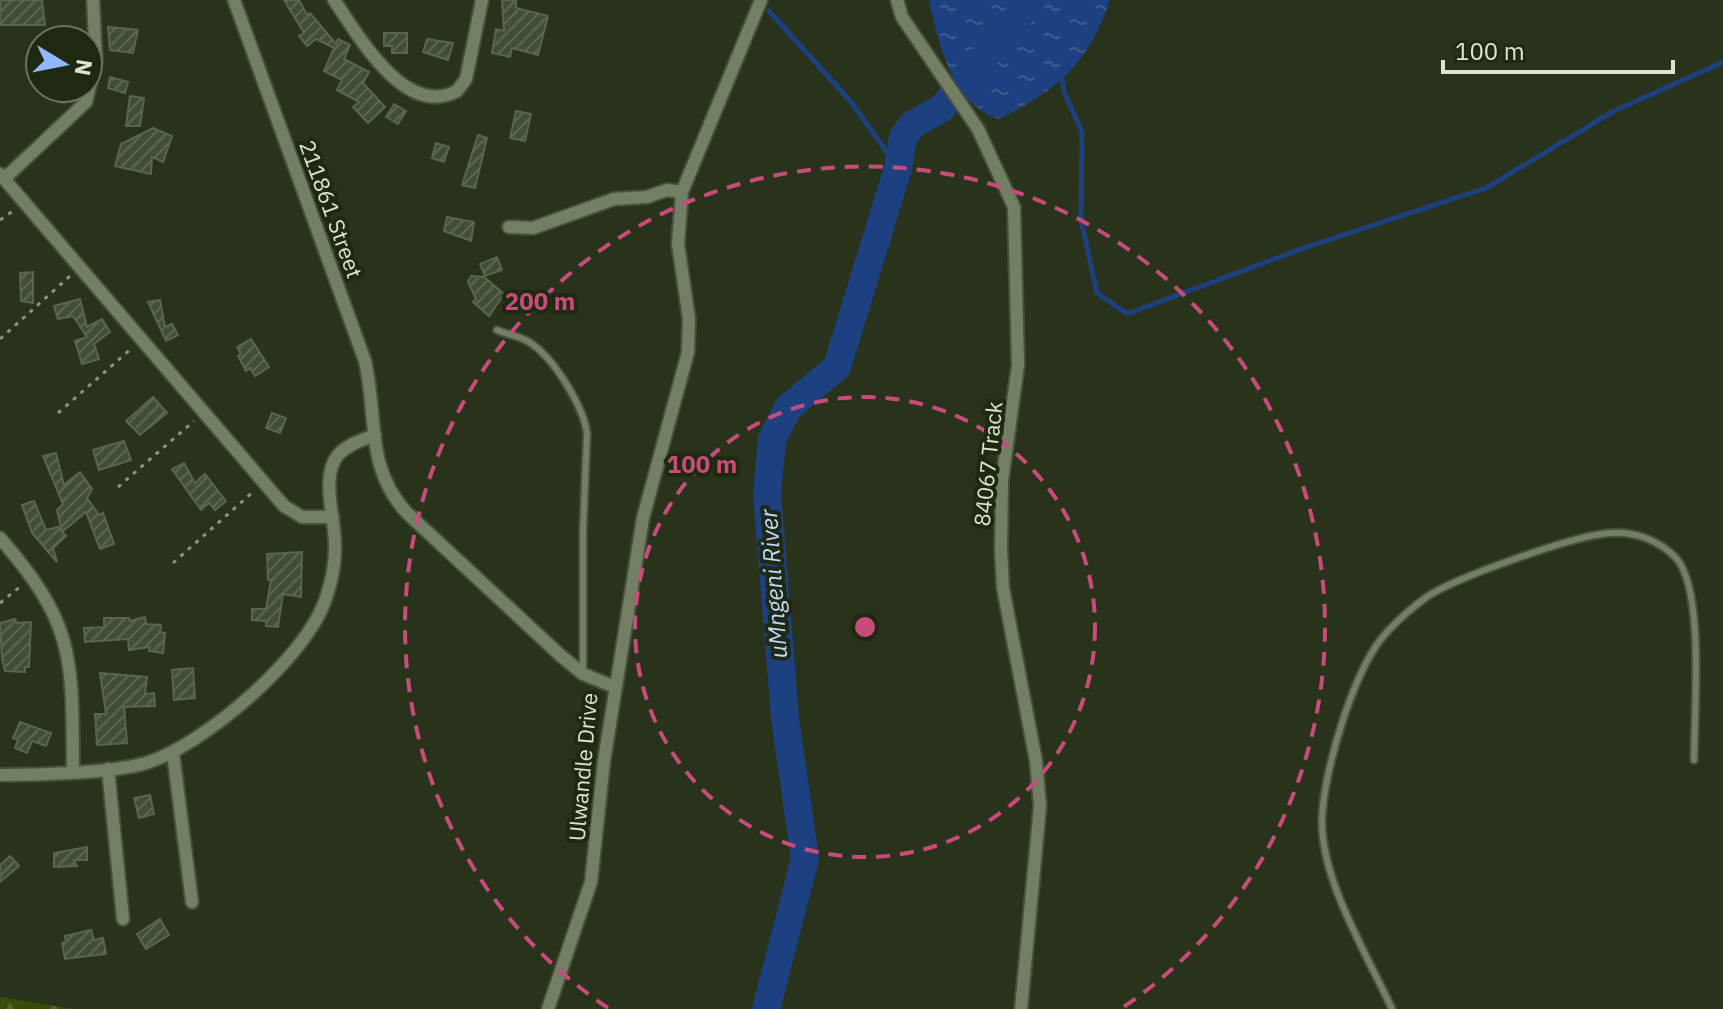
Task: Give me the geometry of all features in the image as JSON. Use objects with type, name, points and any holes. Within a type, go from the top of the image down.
[{"type":"street","points":[[93,0],[96,60],[86,102],[2,176],[291,512],[315,519],[333,517]]},
{"type":"street","name":"211861 Street","points":[[234,0],[361,349],[372,391],[375,435]]},
{"type":"street","points":[[334,0],[391,75],[410,89],[434,97],[457,91],[466,79],[482,0]]},
{"type":"street","points":[[615,687],[647,502],[688,352],[689,319],[678,244],[682,192],[761,0]]},
{"type":"street","name":"84067 Track","points":[[897,0],[902,17],[978,129],[1014,207],[1018,365],[1002,481],[1001,550],[1003,588],[1036,761],[1040,806],[1021,1009]]},
{"type":"street","points":[[509,227],[533,228],[614,199],[647,197],[667,190],[682,192]]},
{"type":"street","points":[[0,775],[143,764],[173,753],[257,688],[305,641],[321,611],[331,580],[335,550],[333,462],[347,446],[375,435]]},
{"type":"street","name":"Ulwandle Drive","points":[[375,435],[381,475],[396,500],[583,674],[615,687],[591,882],[548,1009]]},
{"type":"street","points":[[0,538],[33,575],[51,603],[66,646],[72,704],[73,770]]},
{"type":"street","points":[[173,753],[192,902]]},
{"type":"street","points":[[108,769],[123,919]]},
{"type":"lane","points":[[497,330],[533,344],[572,392],[585,417],[583,674]]},
{"type":"lane","points":[[1392,1009],[1325,856],[1322,821],[1325,781],[1335,743],[1367,664],[1385,634],[1404,616],[1430,595],[1513,561],[1608,533],[1643,536],[1677,559],[1693,600],[1694,760]]},
{"type":"path","points":[[0,220],[23,204]]},
{"type":"path","points":[[0,339],[79,268]]},
{"type":"path","points":[[58,413],[141,340]]},
{"type":"path","points":[[118,487],[203,413]]},
{"type":"path","points":[[173,563],[263,483]]},
{"type":"path","points":[[0,603],[33,575]]},
{"type":"green space","points":[[0,997],[73,1009],[0,1009]]},
{"type":"water","points":[[929,0],[1110,0],[1092,41],[1069,72],[1039,97],[999,119],[983,112],[959,86],[943,52]]},
{"type":"building","points":[[0,0],[42,0],[45,24],[0,25]]},
{"type":"building","points":[[284,0],[299,0],[307,15],[310,13],[336,44],[338,39],[350,45],[344,59],[369,72],[363,83],[385,107],[368,123],[353,107],[359,102],[337,90],[342,80],[324,71],[334,48],[316,39],[307,46],[299,36],[304,33]]},
{"type":"building","points":[[502,0],[516,0],[516,8],[548,16],[538,55],[512,48],[510,57],[492,53],[496,29],[504,31]]},
{"type":"building","points":[[108,27],[138,30],[133,53],[110,50]]},
{"type":"building","points":[[384,33],[407,33],[407,53],[392,53],[392,46],[384,46]]},
{"type":"building","points":[[427,39],[453,43],[448,60],[423,52]]},
{"type":"building","points":[[110,77],[128,82],[125,93],[108,88]]},
{"type":"building","points":[[130,96],[144,98],[140,126],[126,126]]},
{"type":"building","points":[[394,104],[406,111],[398,124],[386,117]]},
{"type":"building","points":[[516,111],[531,114],[525,141],[510,138]]},
{"type":"building","points":[[153,128],[172,136],[163,162],[152,157],[151,174],[115,166],[121,144]]},
{"type":"building","points":[[478,135],[487,138],[475,188],[462,185]]},
{"type":"building","points":[[436,143],[449,147],[444,162],[432,158]]},
{"type":"building","points":[[447,217],[474,222],[471,241],[444,231]]},
{"type":"building","points":[[497,257],[502,270],[485,276],[480,264]]},
{"type":"building","points":[[33,272],[33,303],[21,301],[20,273]]},
{"type":"building","points":[[471,276],[484,277],[504,294],[489,316],[473,302],[476,299],[468,282]]},
{"type":"building","points":[[80,299],[87,327],[102,319],[110,332],[94,344],[99,359],[82,364],[75,341],[87,337],[73,316],[58,319],[54,306]]},
{"type":"building","points":[[160,300],[165,327],[172,324],[178,335],[166,341],[148,302]]},
{"type":"building","points":[[251,339],[269,367],[255,376],[250,368],[246,371],[237,347]]},
{"type":"building","points":[[153,397],[167,413],[140,435],[126,421]]},
{"type":"building","points":[[272,413],[286,418],[280,433],[266,428]]},
{"type":"building","points":[[124,441],[131,460],[99,470],[93,450]]},
{"type":"building","points":[[56,453],[64,485],[80,472],[92,489],[87,498],[99,515],[103,513],[114,544],[100,549],[86,512],[62,532],[57,510],[63,504],[43,456]]},
{"type":"building","points":[[184,463],[195,483],[205,474],[226,501],[215,510],[209,503],[201,510],[172,469]]},
{"type":"building","points":[[34,501],[46,530],[58,527],[66,536],[53,548],[57,562],[32,533],[22,505]]},
{"type":"building","points":[[302,552],[301,597],[283,594],[278,627],[266,626],[266,621],[252,620],[252,609],[266,609],[271,580],[268,580],[267,554]]},
{"type":"building","points":[[145,617],[146,624],[161,625],[160,632],[165,633],[163,653],[149,651],[150,647],[129,650],[128,639],[85,642],[84,628],[104,627],[104,618],[129,618],[130,621]]},
{"type":"building","points":[[15,619],[17,623],[31,622],[29,667],[25,667],[25,672],[5,671],[2,658],[0,623]]},
{"type":"building","points":[[193,668],[195,698],[174,700],[172,670]]},
{"type":"building","points":[[100,673],[147,677],[145,694],[154,693],[155,706],[124,707],[127,743],[97,745],[95,714],[106,714]]},
{"type":"building","points":[[20,722],[51,733],[46,746],[32,741],[27,753],[15,748],[18,740],[13,738]]},
{"type":"building","points":[[150,795],[154,814],[139,818],[134,798]]},
{"type":"building","points":[[87,847],[87,860],[74,860],[77,866],[54,867],[54,853]]},
{"type":"building","points":[[10,856],[19,866],[0,882],[0,865]]},
{"type":"building","points":[[160,919],[169,935],[146,949],[137,934]]},
{"type":"building","points":[[91,930],[94,940],[103,938],[106,954],[65,959],[62,943],[66,942],[65,936]]},
{"type":"waterway","name":"uMngeni River","points":[[766,1009],[805,859],[785,718],[767,493],[772,439],[788,408],[837,367],[898,168],[903,137],[912,125],[942,108],[1032,0]]},
{"type":"waterway","points":[[769,11],[852,103],[898,168]]},
{"type":"waterway","points":[[1061,74],[1064,92],[1082,132],[1081,220],[1097,293],[1127,314],[1301,249],[1486,188],[1612,112],[1723,62]]}]
